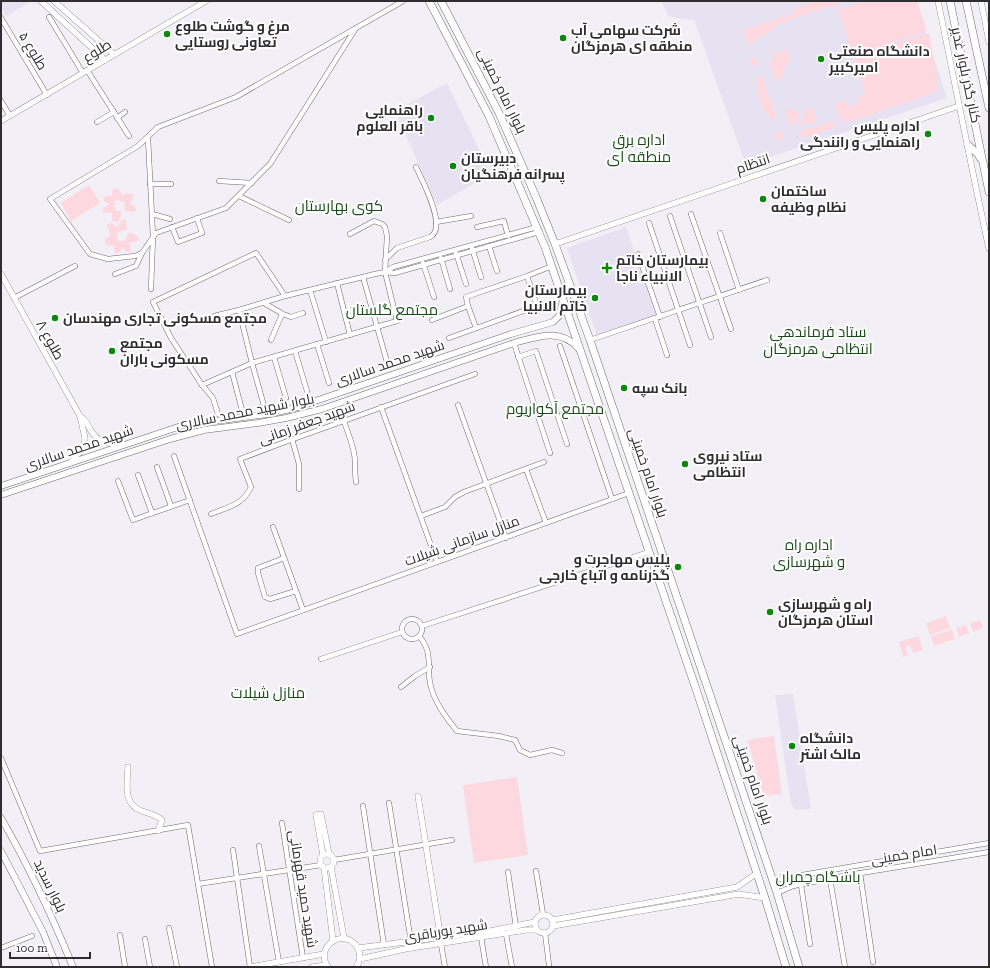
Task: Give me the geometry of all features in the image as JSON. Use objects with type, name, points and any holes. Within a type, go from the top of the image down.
[{"type":"main road","name":"بلوار امام خمینی","points":[[429,1],[489,116],[538,229],[552,266],[697,692],[756,873],[766,898],[786,967]]},
{"type":"main road","name":"بلوار امام خمینی","points":[[441,1],[500,113],[555,244],[590,340],[708,687],[773,880],[799,967]]},
{"type":"main road","points":[[950,1],[989,192]]},
{"type":"main road","points":[[966,1],[989,108]]},
{"type":"main road","points":[[968,145],[978,154],[983,164]]},
{"type":"main road","name":"شهید محمد سالاری","points":[[1,486],[184,425],[268,414],[295,408],[511,334],[553,322],[560,316],[563,299]]},
{"type":"main road","points":[[511,334],[514,342]]},
{"type":"main road","name":"بلوار شهید محمد سالاری","points":[[1,495],[170,439],[204,430],[279,420],[322,409],[514,342],[545,335],[557,336],[570,341],[581,351]]},
{"type":"main road","points":[[697,692],[708,687]]},
{"type":"main road","name":"بلوار سدید","points":[[1,818],[12,837],[53,921],[73,967]]},
{"type":"main road","name":"بلوار سدید","points":[[1,851],[43,932],[57,967]]},
{"type":"street","points":[[41,1],[105,60]]},
{"type":"street","points":[[54,1],[114,54]]},
{"type":"street","name":"طلوع","points":[[1,122],[206,1]]},
{"type":"street","points":[[142,253],[135,256],[108,259],[90,254],[50,199],[138,146],[158,127],[236,97],[403,1]]},
{"type":"street","name":"کنار گذر بلوار غدیر","points":[[938,1],[989,249]]},
{"type":"street","name":"کنار گذر بلوار غدیر","points":[[981,1],[989,42]]},
{"type":"street","points":[[50,17],[85,72],[114,112],[129,136]]},
{"type":"street","name":"طلوع ۵","points":[[1,18],[47,95]]},
{"type":"street","points":[[67,25],[73,18]]},
{"type":"street","points":[[115,274],[136,266],[142,253],[156,233],[226,208],[252,183],[270,164],[356,28]]},
{"type":"street","points":[[1,101],[10,116]]},
{"type":"street","name":"انتظام","points":[[555,244],[959,106]]},
{"type":"street","points":[[97,122],[114,112]]},
{"type":"street","points":[[117,118],[125,112]]},
{"type":"street","points":[[148,138],[153,237],[151,290]]},
{"type":"street","points":[[386,260],[397,248],[433,235],[436,230],[434,209],[416,167]]},
{"type":"street","points":[[219,181],[252,183]]},
{"type":"street","points":[[150,184],[171,184]]},
{"type":"street","points":[[239,196],[288,220]]},
{"type":"street","points":[[152,214],[170,219]]},
{"type":"street","points":[[691,214],[731,329]]},
{"type":"street","points":[[436,222],[471,216]]},
{"type":"street","points":[[670,216],[711,337]]},
{"type":"street","points":[[172,227],[178,242],[202,233],[197,218]]},
{"type":"street","points":[[202,385],[252,363],[397,321],[385,272],[387,236],[385,227],[374,220],[350,234]]},
{"type":"street","points":[[477,227],[504,222],[509,240]]},
{"type":"street","points":[[650,223],[690,345]]},
{"type":"street","points":[[385,272],[393,267],[507,234],[538,229]]},
{"type":"street","points":[[214,316],[337,283],[385,272],[395,273],[509,240],[538,229]]},
{"type":"street","points":[[720,233],[739,290]]},
{"type":"street","points":[[471,245],[481,277]]},
{"type":"street","points":[[489,246],[497,271]]},
{"type":"street","points":[[455,250],[466,284]]},
{"type":"street","points":[[218,414],[213,398],[202,385],[170,338],[153,302],[256,253],[285,296]]},
{"type":"street","points":[[440,254],[450,289]]},
{"type":"street","points":[[638,254],[660,317]]},
{"type":"street","points":[[422,259],[434,297]]},
{"type":"street","points":[[14,298],[75,266]]},
{"type":"street","points":[[476,328],[466,297],[552,266]]},
{"type":"street","name":"طلوع ۸","points":[[1,274],[80,416],[85,438],[84,447],[70,464]]},
{"type":"street","points":[[449,338],[537,306],[526,276]]},
{"type":"street","points":[[363,277],[387,362]]},
{"type":"street","points":[[590,340],[767,280]]},
{"type":"street","points":[[337,283],[350,335]]},
{"type":"street","points":[[310,290],[326,342]]},
{"type":"street","points":[[264,303],[282,314],[291,317],[303,313]]},
{"type":"street","points":[[432,320],[468,306]]},
{"type":"street","points":[[239,310],[264,406]]},
{"type":"street","points":[[271,340],[282,314]]},
{"type":"street","points":[[655,318],[667,355]]},
{"type":"street","points":[[514,342],[550,453]]},
{"type":"street","points":[[317,344],[329,384]]},
{"type":"street","points":[[560,346],[612,499]]},
{"type":"street","points":[[295,351],[307,391]]},
{"type":"street","points":[[518,356],[536,351],[566,444]]},
{"type":"street","points":[[274,357],[286,398]]},
{"type":"street","points":[[232,372],[242,410]]},
{"type":"street","name":"شهید جعفر زمانی","points":[[212,514],[239,503],[247,495],[251,487],[240,459],[475,374]]},
{"type":"street","points":[[458,405],[506,538]]},
{"type":"street","points":[[382,407],[437,562]]},
{"type":"street","name":"طلوع ۸","points":[[80,416],[84,418],[94,436],[98,439],[125,445]]},
{"type":"street","points":[[344,421],[352,445],[356,482]]},
{"type":"street","points":[[292,439],[299,464],[299,489]]},
{"type":"street","points":[[118,481],[133,520],[190,500],[174,456]]},
{"type":"street","points":[[421,516],[443,508],[459,494],[544,462]]},
{"type":"street","points":[[157,467],[171,506]]},
{"type":"street","points":[[526,469],[546,523]]},
{"type":"street","points":[[138,475],[152,513]]},
{"type":"street","name":"منازل سازمانی شیلات","points":[[190,500],[237,634],[629,493]]},
{"type":"street","points":[[273,527],[303,610]]},
{"type":"street","points":[[422,626],[649,552]]},
{"type":"street","points":[[284,558],[258,568],[258,573],[266,597],[270,599],[296,591]]},
{"type":"street","points":[[409,619],[415,619],[422,626],[419,636],[413,639],[410,639],[402,632],[402,625],[409,619]]},
{"type":"street","points":[[321,659],[402,632]]},
{"type":"street","points":[[419,636],[425,642],[429,654],[430,682],[436,702],[457,731],[498,736],[514,740],[520,750],[530,755],[552,750],[562,753]]},
{"type":"street","points":[[401,687],[430,667]]},
{"type":"street","points":[[1,758],[40,851],[188,826],[212,967]]},
{"type":"street","points":[[128,767],[127,786],[129,801],[134,808],[157,815],[162,820],[158,830]]},
{"type":"street","points":[[418,796],[427,845],[445,967]]},
{"type":"street","points":[[389,803],[411,942]]},
{"type":"street","points":[[363,806],[384,945]]},
{"type":"street","points":[[321,814],[326,855],[316,815],[321,814]]},
{"type":"street","name":"شهید حمید قهرمانی","points":[[282,823],[303,958]]},
{"type":"street","points":[[334,860],[452,840]]},
{"type":"street","points":[[773,880],[988,843],[988,852]]},
{"type":"street","points":[[259,846],[279,965]]},
{"type":"street","points":[[953,849],[955,858]]},
{"type":"street","points":[[233,850],[250,967],[279,965],[324,954]]},
{"type":"street","name":"امام خمینی","points":[[777,893],[800,885],[860,873],[988,852]]},
{"type":"street","points":[[333,940],[329,903],[321,858],[326,855],[332,856],[334,860]]},
{"type":"street","points":[[919,855],[920,863]]},
{"type":"street","points":[[334,860],[332,867],[344,938]]},
{"type":"street","points":[[883,862],[884,869]]},
{"type":"street","points":[[198,884],[290,870],[323,866],[328,868],[332,867]]},
{"type":"street","points":[[850,867],[851,875]]},
{"type":"street","points":[[536,871],[543,914]]},
{"type":"street","points":[[508,872],[516,927]]},
{"type":"street","points":[[544,933],[548,932],[553,923],[597,912],[737,886],[756,873]]},
{"type":"street","points":[[860,873],[873,962]]},
{"type":"street","points":[[807,875],[809,883]]},
{"type":"street","points":[[830,879],[845,967]]},
{"type":"street","points":[[800,885],[810,944]]},
{"type":"street","points":[[709,892],[710,899]]},
{"type":"street","points":[[553,923],[598,918],[738,894],[766,898]]},
{"type":"street","points":[[662,900],[663,907]]},
{"type":"street","points":[[329,903],[337,902]]},
{"type":"street","points":[[597,912],[598,918]]},
{"type":"street","points":[[543,914],[536,918],[535,922],[537,930],[544,933]]},
{"type":"street","points":[[543,914],[550,917],[553,923]]},
{"type":"street","name":"شهید پورباقری","points":[[360,959],[535,922]]},
{"type":"street","points":[[169,928],[177,967]]},
{"type":"street","name":"شهید پورباقری","points":[[358,948],[411,942],[481,937],[526,930],[537,930]]},
{"type":"street","points":[[544,933],[549,965]]},
{"type":"street","points":[[506,934],[512,967]]},
{"type":"street","points":[[120,935],[125,967]]},
{"type":"street","points":[[1,948],[32,936]]},
{"type":"street","points":[[481,937],[486,967]]},
{"type":"street","points":[[312,967],[327,966],[324,954],[326,949],[333,940],[344,938],[350,940],[358,948],[360,959],[356,967]]},
{"type":"street","points":[[145,939],[150,967]]},
{"type":"street","points":[[404,943],[405,949]]},
{"type":"shaded area","points":[[1,1],[32,1],[6,16],[1,7]]},
{"type":"shaded area","name":"دانشگاه صنعتی امیرکبیر","points":[[661,1],[915,1],[947,98],[746,165],[694,20],[669,17]]},
{"type":"shaded area","points":[[815,1],[846,1],[778,24],[772,30],[748,45],[743,30],[793,13],[795,8]]},
{"type":"shaded area","points":[[865,1],[917,1],[927,31],[853,55],[838,10]]},
{"type":"shaded area","points":[[929,33],[938,80],[934,93],[846,123],[843,122],[835,103],[844,100],[849,106],[853,106],[859,102],[858,96],[865,93],[853,56]]},
{"type":"shaded area","points":[[787,49],[792,64],[788,62],[779,81],[776,79],[769,63],[774,55],[772,53]]},
{"type":"shaded area","points":[[752,58],[756,58],[758,62],[756,66],[752,66],[750,64],[750,60]]},
{"type":"shaded area","points":[[761,76],[776,117],[773,121],[765,112],[758,95],[757,83],[758,77]]},
{"type":"shaded area","points":[[447,83],[491,174],[437,205],[395,111]]},
{"type":"shaded area","points":[[788,108],[800,113],[793,128],[785,111]]},
{"type":"shaded area","points":[[808,108],[812,108],[817,120],[799,126]]},
{"type":"shaded area","points":[[831,121],[834,122],[835,126],[833,128],[803,138],[799,134],[801,131]]},
{"type":"shaded area","points":[[779,131],[784,136],[779,141],[774,136]]},
{"type":"shaded area","points":[[89,185],[100,203],[71,221],[61,203]]},
{"type":"shaded area","points":[[114,188],[119,189],[122,195],[129,193],[133,194],[133,199],[129,204],[134,205],[136,209],[135,212],[125,211],[124,202],[117,200],[114,207],[117,211],[121,211],[121,216],[118,222],[112,221],[112,213],[105,213],[102,211],[109,204],[105,202],[103,198],[108,195],[112,196],[112,191]]},
{"type":"shaded area","points":[[123,219],[126,220],[127,229],[125,231],[117,232],[117,239],[119,241],[124,241],[127,234],[131,233],[138,236],[139,240],[130,243],[130,252],[126,252],[122,247],[121,251],[116,254],[114,245],[108,246],[105,242],[105,239],[111,235],[107,225],[111,223],[118,227]]},
{"type":"shaded area","name":"بیمارستان خاتم الانبیاء ناجا","points":[[626,227],[656,316],[597,336],[567,248]]},
{"type":"shaded area","points":[[946,616],[950,628],[930,635],[926,623]]},
{"type":"shaded area","points":[[980,620],[983,628],[973,632],[970,623]]},
{"type":"shaded area","points":[[966,625],[969,633],[959,637],[956,628]]},
{"type":"shaded area","points":[[952,630],[955,639],[934,646],[931,636]]},
{"type":"shaded area","points":[[919,636],[923,650],[913,653],[910,645],[905,647],[908,655],[903,657],[899,642]]},
{"type":"shaded area","name":"دانشگاه مالک اشتر","points":[[793,694],[811,809],[794,809],[791,804],[775,695]]},
{"type":"shaded area","points":[[774,736],[782,794],[764,796],[747,740]]},
{"type":"shaded area","points":[[517,777],[528,855],[474,863],[463,785]]},
{"type":"place","name":"مرغ و گوشت طلوع تعاونی روستایی","points":[[167,34]]},
{"type":"place","name":"شرکت سهامی آب منطقه ای هرمزگان","points":[[563,38]]},
{"type":"place","name":"دانشگاه صنعتی امیرکبیر","points":[[821,59]]},
{"type":"place","name":"راهنمایی باقر العلوم","points":[[431,118]]},
{"type":"place","name":"اداره پلیس راهنمایی و رانندگی","points":[[928,134]]},
{"type":"place","name":"دبیرستان پسرانه فرهنگیان","points":[[453,166]]},
{"type":"place","name":"ساختمان نظام وظیفه","points":[[763,199]]},
{"type":"place","name":"بیمارستان خاتم الانبیاء ناجا","points":[[607,268]]},
{"type":"place","name":"بیمارستان خاتم الانبیا","points":[[595,298]]},
{"type":"place","name":"مجتمع مسکونی تجاری مهندسان","points":[[55,318]]},
{"type":"place","name":"مجتمع مسکونی باران","points":[[112,351]]},
{"type":"place","name":"بانک سپه","points":[[624,388]]},
{"type":"place","name":"ستاد نیروی انتظامی","points":[[685,464]]},
{"type":"place","name":"پلیس مهاجرت و گذرنامه و اتباع خارجى","points":[[678,567]]},
{"type":"place","name":"راه و شهرسازی استان هرمزگان","points":[[770,612]]},
{"type":"place","name":"دانشگاه مالک اشتر","points":[[792,746]]},
{"type":"district","name":"اداره برق منطقه ای","points":[[639,148]]},
{"type":"district","name":"کوی بهارستان","points":[[339,206]]},
{"type":"district","name":"مجتمع گلستان","points":[[392,310]]},
{"type":"district","name":"ستاد فرماندهی انتظامی هرمزگان","points":[[818,340]]},
{"type":"district","name":"مجتمع آکواریوم","points":[[555,409]]},
{"type":"district","name":"اداره راه و شهرسازی","points":[[809,554]]},
{"type":"district","name":"منازل شیلات","points":[[268,693]]},
{"type":"district","name":"باشگاه چمران","points":[[818,877]]}]
